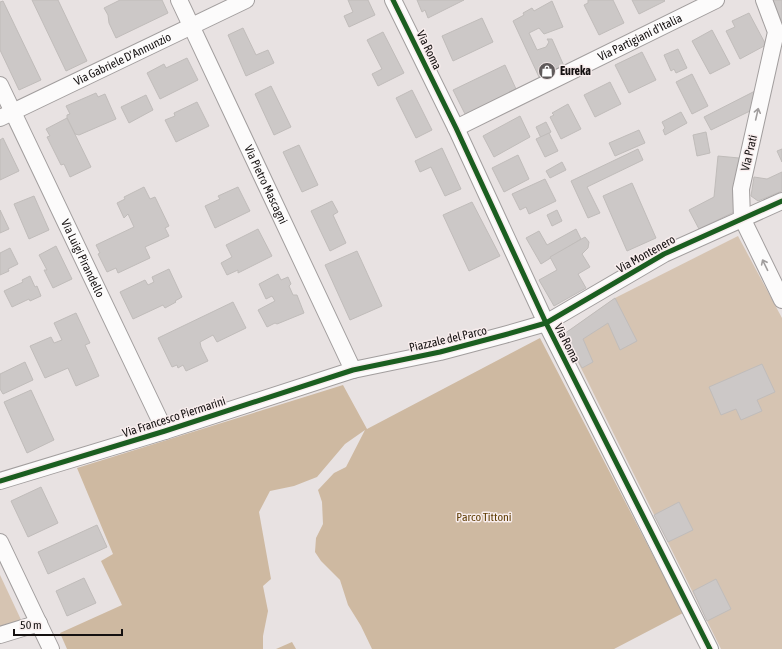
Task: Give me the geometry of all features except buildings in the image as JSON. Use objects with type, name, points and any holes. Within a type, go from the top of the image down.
[{"type":"street","name":"Via Pietro Mascagni","points":[[179,0],[353,370]]},
{"type":"street","name":"Via Gabriele D'Annunzio","points":[[6,115],[246,0]]},
{"type":"street","name":"Via Roma","points":[[393,0],[456,128],[546,323],[710,649]]},
{"type":"street","name":"Via Partigiani d'Italia","points":[[456,128],[716,0]]},
{"type":"street","name":"Via Prati","points":[[764,0],[776,32],[740,189],[742,218],[782,300]]},
{"type":"street","name":"Via Luigi Pirandello","points":[[0,86],[6,115],[165,431]]},
{"type":"street","name":"Via Montenero","points":[[546,323],[664,254],[782,200]]},
{"type":"street","name":"Piazzale del Parco","points":[[353,370],[440,352],[546,323]]},
{"type":"street","name":"Via Francesco Piermarini","points":[[0,481],[165,431],[353,370]]},
{"type":"street","points":[[0,542],[51,649]]},
{"type":"street","points":[[0,635],[39,623]]},
{"type":"shaded area","points":[[738,236],[782,318],[782,649],[721,649],[564,334],[615,298]]},
{"type":"shaded area","points":[[0,575],[23,624],[0,631]]},
{"type":"green space","name":"Parco Tittoni","points":[[540,338],[683,613],[614,649],[372,649],[361,626],[348,605],[340,580],[321,561],[315,552],[316,538],[323,524],[322,502],[318,490],[334,473],[346,467],[365,430],[345,444],[317,477],[294,486],[270,491],[259,512],[271,579],[263,586],[268,611],[263,636],[263,649],[67,649],[60,633],[122,605],[101,561],[113,554],[77,468],[343,385],[367,429]]},
{"type":"green space","points":[[292,642],[296,649],[276,649]]},
{"type":"cycle path","points":[[393,0],[456,128],[546,323],[710,649]]},
{"type":"cycle path","points":[[0,481],[165,431],[353,370],[440,352],[546,323],[664,254],[782,201]]},
{"type":"place","name":"Eureka","points":[[547,71]]}]
